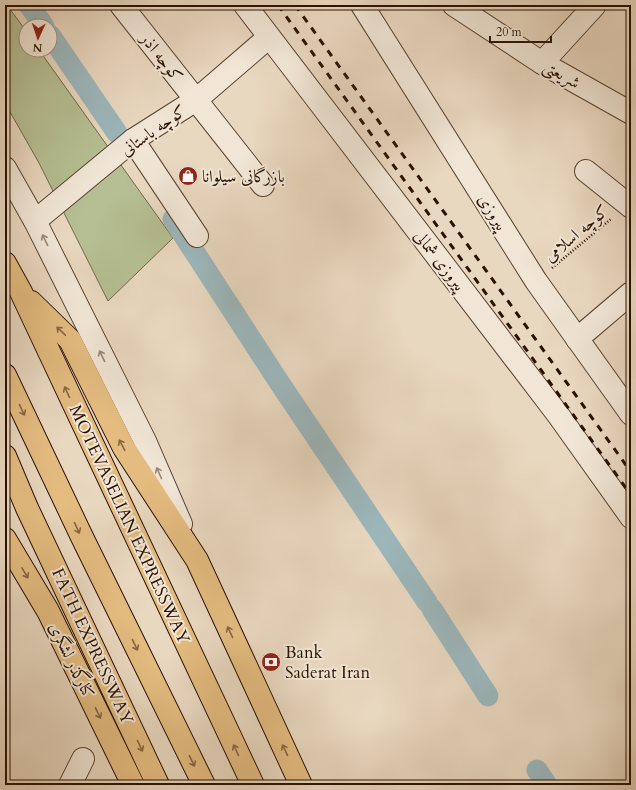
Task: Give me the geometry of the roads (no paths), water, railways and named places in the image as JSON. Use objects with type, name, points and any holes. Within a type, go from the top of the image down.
[{"type":"main road","name":"MOTEVASELIAN EXPRESSWAY","points":[[5,263],[21,292],[253,785]]},
{"type":"main road","points":[[21,292],[70,340],[124,448],[197,560],[302,785]]},
{"type":"main road","points":[[5,375],[82,537],[204,785]]},
{"type":"main road","points":[[5,456],[27,508]]},
{"type":"main road","points":[[5,470],[27,508]]},
{"type":"main road","name":"FATH EXPRESSWAY","points":[[27,508],[158,785]]},
{"type":"main road","name":"کنارگذر لشگری","points":[[5,539],[48,611],[133,785]]},
{"type":"street","name":"کوچه اذر","points":[[121,5],[264,185]]},
{"type":"street","name":"پیروزی شمالی","points":[[245,5],[559,416],[631,517]]},
{"type":"street","name":"پیروزی","points":[[362,5],[536,281],[631,414]]},
{"type":"street","name":"شریعتی","points":[[454,5],[542,63],[631,113]]},
{"type":"street","points":[[542,63],[595,5]]},
{"type":"street","name":"کوچه باستانی","points":[[35,221],[133,140],[196,100],[269,37]]},
{"type":"street","points":[[133,140],[198,236]]},
{"type":"street","points":[[5,168],[35,221],[145,441],[197,560]]},
{"type":"street","points":[[586,172],[630,206]]},
{"type":"street","points":[[577,339],[631,293]]},
{"type":"street","points":[[70,785],[83,759]]},
{"type":"waterway","points":[[29,5],[38,18]]},
{"type":"waterway","points":[[58,47],[117,133]]},
{"type":"waterway","points":[[173,219],[279,382],[427,602]]},
{"type":"waterway","points":[[432,609],[488,696]]},
{"type":"waterway","points":[[537,770],[547,785]]},
{"type":"railway","points":[[278,5],[631,495]]},
{"type":"railway","points":[[295,5],[631,472]]},
{"type":"place","name":"بازرگانی سیلوانا","points":[[188,176]]},
{"type":"place","name":"Bank Saderat Iran","points":[[271,662]]}]
